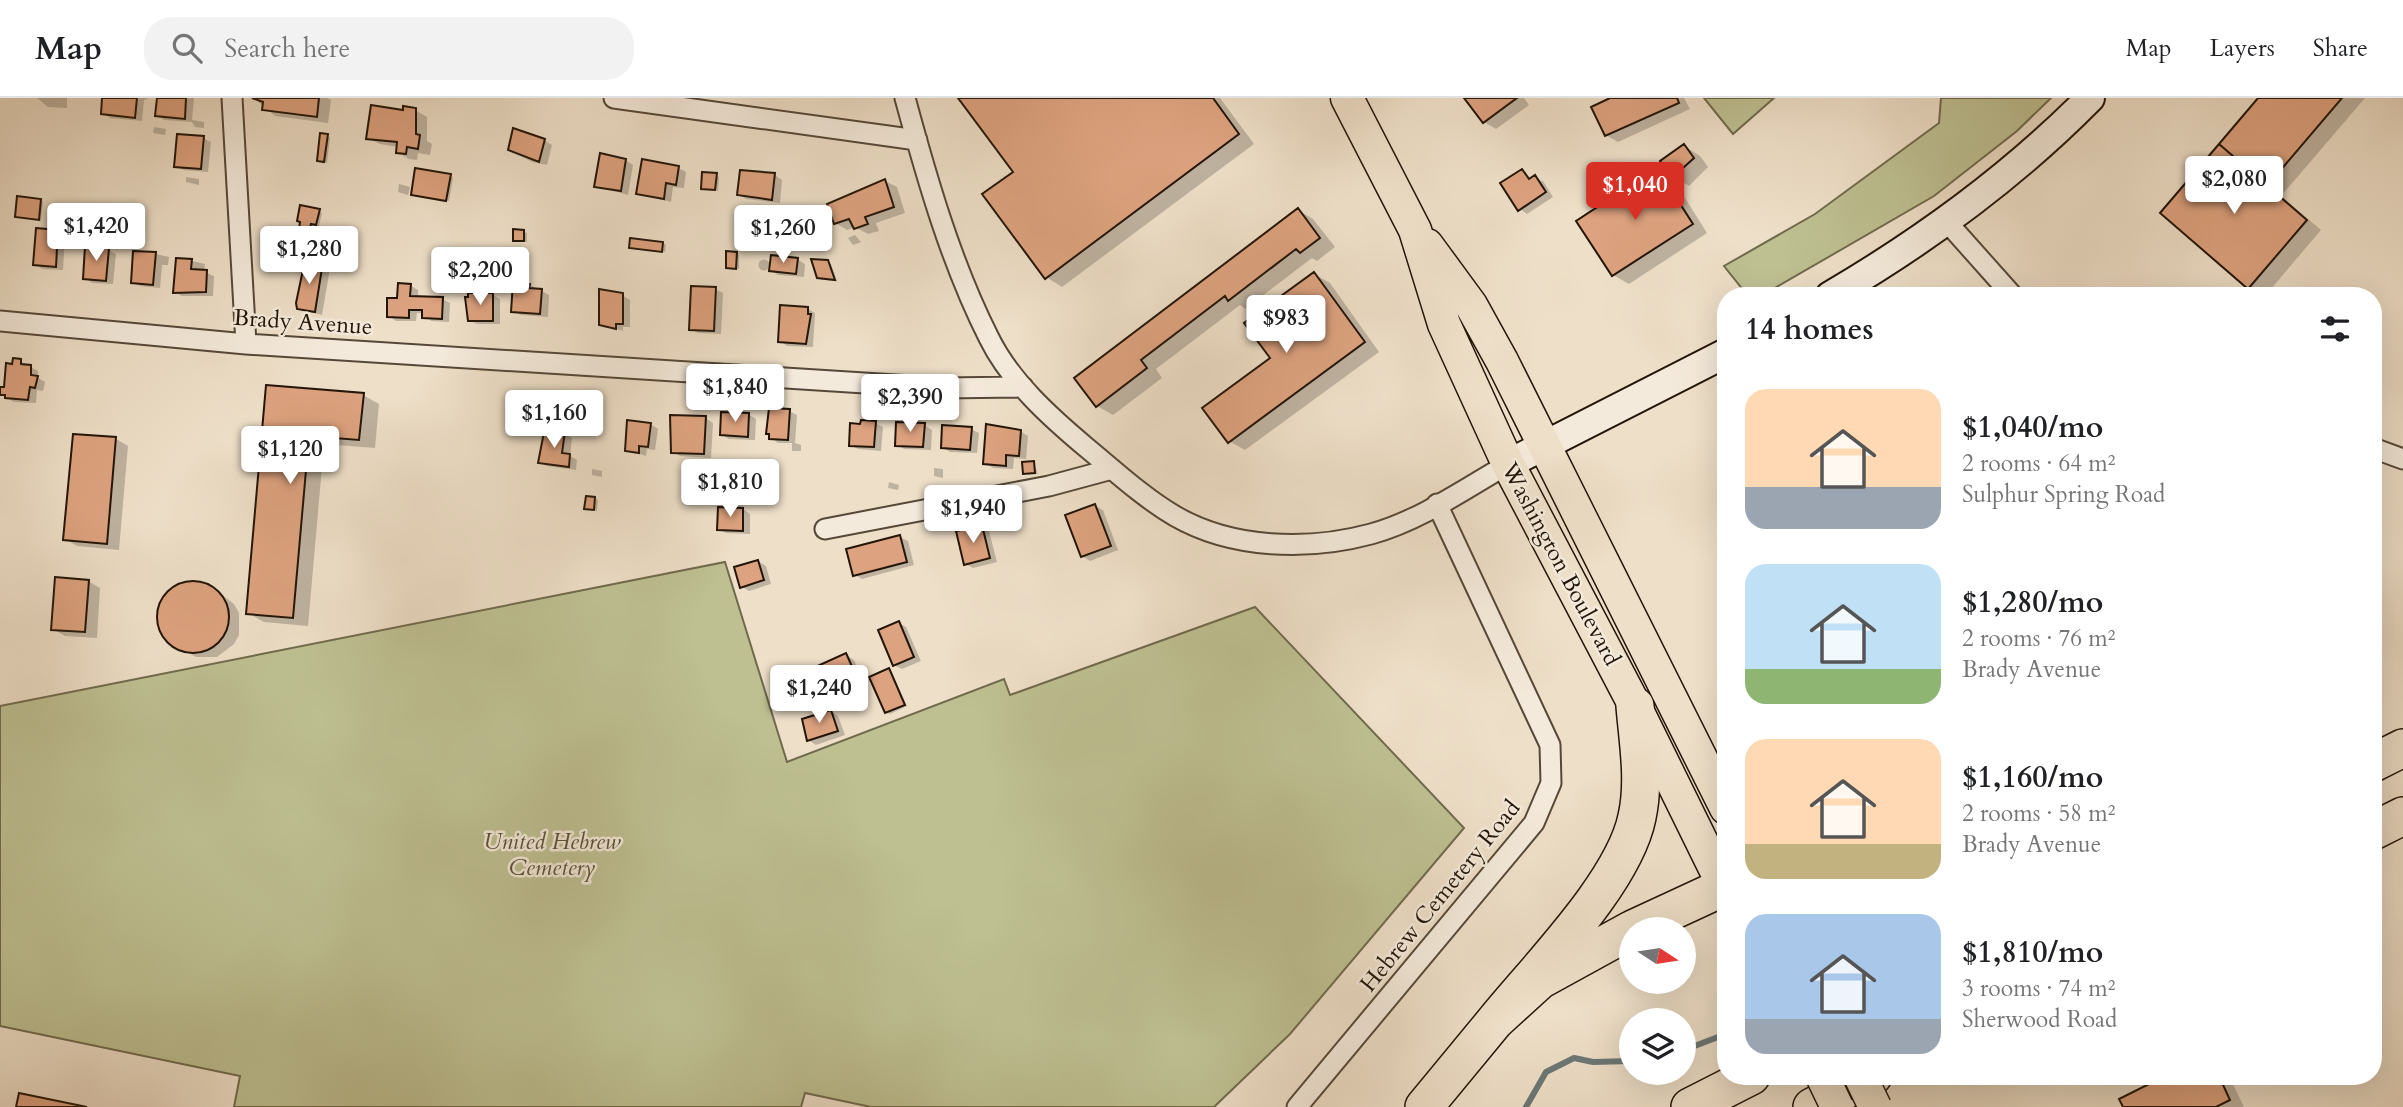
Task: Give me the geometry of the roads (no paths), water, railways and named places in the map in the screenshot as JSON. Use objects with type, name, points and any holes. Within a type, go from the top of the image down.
[{"type":"highway","points":[[1424,1107],[1608,883],[1627,849],[1637,818],[1641,784],[1635,706]]},
{"type":"highway","points":[[2382,758],[2403,748]]},
{"type":"highway","points":[[2382,826],[2403,816]]},
{"type":"highway","points":[[1660,917],[1717,890]]},
{"type":"highway","points":[[1495,1021],[1540,979],[1619,937]]},
{"type":"highway","points":[[1690,1107],[1733,1085]]},
{"type":"highway","points":[[1831,1095],[1853,1085]]},
{"type":"main road","name":"Washington Boulevard","points":[[1347,98],[1415,230],[1471,305],[1717,790]]},
{"type":"main road","points":[[1844,287],[1947,222],[2018,164],[2090,98]]},
{"type":"main road","name":"Washington Boulevard","points":[[1415,230],[1444,324],[1508,464],[1635,706],[1717,873]]},
{"type":"main road","points":[[1508,464],[1717,358]]},
{"type":"main road","points":[[1831,1095],[1875,1107]]},
{"type":"street","points":[[232,98],[246,344]]},
{"type":"street","points":[[614,98],[917,140]]},
{"type":"street","points":[[905,98],[968,293],[990,341],[1023,387],[1112,469],[1184,520],[1232,538],[1270,543],[1307,545],[1373,534],[1437,505],[1508,464]]},
{"type":"street","points":[[1947,222],[2005,287]]},
{"type":"street","name":"Brady Avenue","points":[[0,321],[246,344],[943,388],[1023,387]]},
{"type":"street","points":[[2382,451],[2403,458]]},
{"type":"street","points":[[825,529],[1049,486],[1112,469]]},
{"type":"street","name":"Hebrew Cemetery Road","points":[[1297,1107],[1534,823],[1551,783],[1550,745],[1437,505]]},
{"type":"waterway","points":[[1696,1045],[1717,1037]]},
{"type":"waterway","points":[[1526,1107],[1546,1072],[1574,1058],[1593,1062],[1619,1061]]},
{"type":"park label","name":"United Hebrew Cemetery","points":[[552,854]]}]
